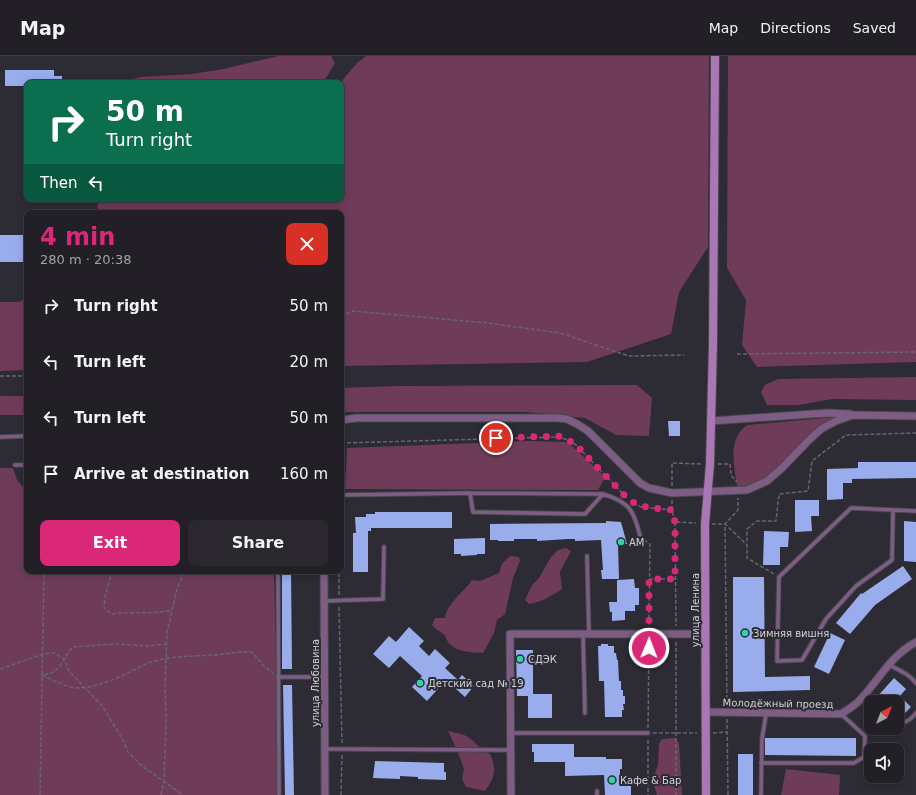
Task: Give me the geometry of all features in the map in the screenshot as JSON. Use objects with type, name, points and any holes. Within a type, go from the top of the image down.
[{"type":"main road","name":"улица Ленина","points":[[706,795],[705,524],[710,464],[713,343],[715,56]]},
{"type":"street","points":[[710,423],[827,413],[916,416]]},
{"type":"street","points":[[344,420],[356,418],[567,419],[588,431],[640,483],[649,488],[672,493],[747,490],[767,481],[821,429],[853,414]]},
{"type":"street","name":"улица Любовина","points":[[324,574],[325,795]]},
{"type":"street","points":[[510,795],[510,634],[706,634]]},
{"type":"street","name":"Молодёжный проезд","points":[[706,712],[841,714],[858,701],[888,665],[904,649],[916,642]]},
{"type":"lane","points":[[0,437],[24,436]]},
{"type":"lane","points":[[15,465],[24,465]]},
{"type":"lane","points":[[470,493],[473,512],[585,514],[603,494]]},
{"type":"lane","points":[[344,495],[470,493],[603,494],[614,497],[625,503],[636,519],[640,536]]},
{"type":"lane","points":[[893,511],[892,560],[856,586],[826,619],[802,660],[777,661],[779,577],[851,508],[916,511]]},
{"type":"lane","points":[[324,601],[383,599],[384,547]]},
{"type":"lane","points":[[585,713],[587,556]]},
{"type":"lane","points":[[278,574],[279,795]]},
{"type":"lane","points":[[888,665],[905,673],[916,683]]},
{"type":"lane","points":[[278,677],[325,677]]},
{"type":"lane","points":[[904,723],[912,718],[916,713]]},
{"type":"lane","points":[[761,795],[762,739],[766,714]]},
{"type":"lane","points":[[761,763],[854,763],[864,757],[864,736],[841,714]]},
{"type":"lane","points":[[510,733],[648,733]]},
{"type":"lane","points":[[325,749],[510,750]]},
{"type":"path","points":[[344,316],[353,311],[488,323],[560,333],[629,356],[684,355]]},
{"type":"path","points":[[737,354],[916,352]]},
{"type":"path","points":[[0,376],[24,376]]},
{"type":"path","points":[[779,577],[747,558],[747,529],[757,521],[776,521],[779,494],[808,491],[812,461],[846,435],[916,433]]},
{"type":"path","points":[[344,444],[558,436],[576,445],[634,504],[641,507],[672,510],[675,522],[676,795]]},
{"type":"path","points":[[728,795],[725,524],[735,512]]},
{"type":"path","points":[[675,522],[725,524],[747,545]]},
{"type":"path","points":[[640,536],[650,544],[648,795]]},
{"type":"path","points":[[40,795],[44,574]]},
{"type":"path","points":[[111,574],[104,608],[111,614],[129,612],[162,613],[172,610]]},
{"type":"path","points":[[161,795],[164,781],[167,632],[176,589],[184,574]]},
{"type":"path","points":[[339,574],[342,748],[341,795]]},
{"type":"path","points":[[649,579],[675,579]]},
{"type":"path","points":[[42,675],[52,674],[56,671],[73,647],[115,644],[149,646],[167,644]]},
{"type":"path","points":[[42,675],[66,686],[77,688],[102,684],[132,672],[150,662],[167,658],[217,655],[239,651],[252,652],[264,666],[278,677]]},
{"type":"path","points":[[0,669],[43,654],[55,653],[64,659],[69,671],[103,707],[123,740],[128,752],[142,766],[183,795]]},
{"type":"path","points":[[648,733],[727,732]]},
{"type":"shaded area","points":[[279,56],[331,56],[335,63],[325,80],[128,80],[141,77],[192,74],[223,69]]},
{"type":"shaded area","points":[[366,56],[709,56],[708,247],[679,292],[671,334],[587,362],[344,366],[344,210],[97,210],[98,202],[344,202],[344,80],[343,80],[357,63]]},
{"type":"shaded area","points":[[728,56],[916,56],[916,362],[757,367],[742,345],[746,300],[727,268]]},
{"type":"shaded area","points":[[24,299],[24,370],[0,371],[0,302],[19,302]]},
{"type":"shaded area","points":[[916,377],[916,400],[832,399],[799,405],[767,405],[761,392],[765,385],[778,379]]},
{"type":"shaded area","points":[[637,385],[652,398],[649,436],[616,435],[585,418],[526,412],[344,412],[344,388],[398,386]]},
{"type":"shaded area","points":[[0,396],[24,396],[24,415],[0,415]]},
{"type":"shaded area","points":[[835,417],[836,421],[821,429],[767,481],[738,491],[734,464],[734,447],[740,431],[747,425]]},
{"type":"shaded area","points":[[530,441],[565,442],[573,447],[605,477],[598,490],[345,489],[347,448]]},
{"type":"shaded area","points":[[0,468],[13,468],[17,480],[24,488],[24,574],[274,574],[279,795],[0,795]]},
{"type":"shaded area","points":[[566,548],[571,551],[560,572],[562,589],[555,594],[529,604],[525,600],[532,585],[539,578],[551,557],[558,550]]},
{"type":"shaded area","points":[[510,556],[519,557],[520,561],[513,578],[505,614],[497,620],[494,633],[483,653],[455,648],[447,641],[445,635],[432,625],[435,618],[445,618],[449,607],[472,580],[480,581],[499,573],[502,564]]},
{"type":"shaded area","points":[[448,731],[467,736],[490,754],[494,765],[494,773],[491,782],[485,791],[466,787],[462,779],[464,769]]},
{"type":"shaded area","points":[[675,738],[679,743],[682,795],[657,795],[654,785],[655,773],[658,764],[659,744],[662,739]]},
{"type":"shaded area","points":[[786,769],[840,775],[839,795],[781,795]]},
{"type":"building","points":[[5,70],[54,70],[54,76],[62,76],[62,80],[24,80],[24,86],[5,86]]},
{"type":"building","points":[[0,235],[24,235],[24,262],[0,262]]},
{"type":"building","points":[[668,421],[680,421],[680,436],[669,436]]},
{"type":"building","points":[[858,462],[916,462],[916,478],[852,479],[852,483],[843,483],[843,499],[827,500],[827,469],[858,468]]},
{"type":"building","points":[[795,500],[819,500],[819,516],[811,516],[812,531],[795,532]]},
{"type":"building","points":[[375,512],[452,512],[452,528],[371,528],[371,531],[368,531],[368,572],[353,572],[353,533],[356,533],[355,517],[366,517],[366,514],[375,514]]},
{"type":"building","points":[[606,521],[621,522],[627,544],[618,544],[619,579],[602,579],[601,570],[603,570],[601,540],[490,540],[490,524],[606,523]]},
{"type":"building","points":[[904,521],[916,522],[916,562],[904,561]]},
{"type":"building","points":[[764,531],[789,532],[788,547],[780,547],[780,565],[763,565]]},
{"type":"building","points":[[485,538],[485,554],[461,556],[461,554],[454,554],[454,539]]},
{"type":"building","points":[[903,566],[912,579],[875,605],[850,634],[836,623],[861,593],[862,594]]},
{"type":"building","points":[[282,574],[291,574],[292,669],[282,669]]},
{"type":"building","points":[[733,577],[764,577],[765,677],[810,676],[810,690],[733,692]]},
{"type":"building","points":[[634,579],[635,588],[639,588],[639,605],[635,605],[635,611],[625,611],[625,620],[612,621],[612,612],[610,612],[609,602],[617,602],[617,580]]},
{"type":"building","points":[[409,627],[424,641],[419,646],[429,656],[435,649],[450,663],[445,668],[458,680],[462,675],[474,686],[465,697],[446,680],[427,701],[412,687],[422,676],[400,656],[389,668],[373,654],[389,636],[396,642]]},
{"type":"building","points":[[830,633],[845,640],[829,674],[814,667]]},
{"type":"building","points":[[601,644],[614,646],[614,653],[616,653],[618,660],[619,681],[621,681],[623,696],[625,696],[622,717],[605,717],[604,681],[599,681],[598,646],[601,646]]},
{"type":"building","points":[[516,650],[533,650],[533,694],[552,694],[552,718],[528,718],[528,696],[517,696]]},
{"type":"building","points":[[894,678],[906,689],[901,695],[879,695]]},
{"type":"building","points":[[283,685],[292,685],[294,795],[285,795]]},
{"type":"building","points":[[904,700],[911,707],[904,714]]},
{"type":"building","points":[[765,738],[856,738],[856,756],[765,755]]},
{"type":"building","points":[[532,744],[574,744],[574,757],[606,757],[606,759],[622,759],[622,769],[620,769],[620,786],[631,786],[631,795],[605,795],[604,775],[565,776],[565,762],[534,762]]},
{"type":"building","points":[[738,754],[753,754],[753,795],[738,795]]},
{"type":"building","points":[[375,761],[444,763],[446,780],[418,779],[418,777],[400,776],[400,779],[373,778]]},
{"type":"place","name":"АМ","points":[[621,542]]},
{"type":"place","name":"Зимняя вишня","points":[[745,633]]},
{"type":"place","name":"СДЭК","points":[[520,659]]},
{"type":"place","name":"Детский сад № 19","points":[[420,683]]},
{"type":"place","name":"Кафе & Бар","points":[[612,780]]},
{"type":"route","points":[[496,438],[558,436],[568,440],[576,445],[634,504],[641,507],[672,510],[675,522],[675,579],[649,579],[649,648]]}]
